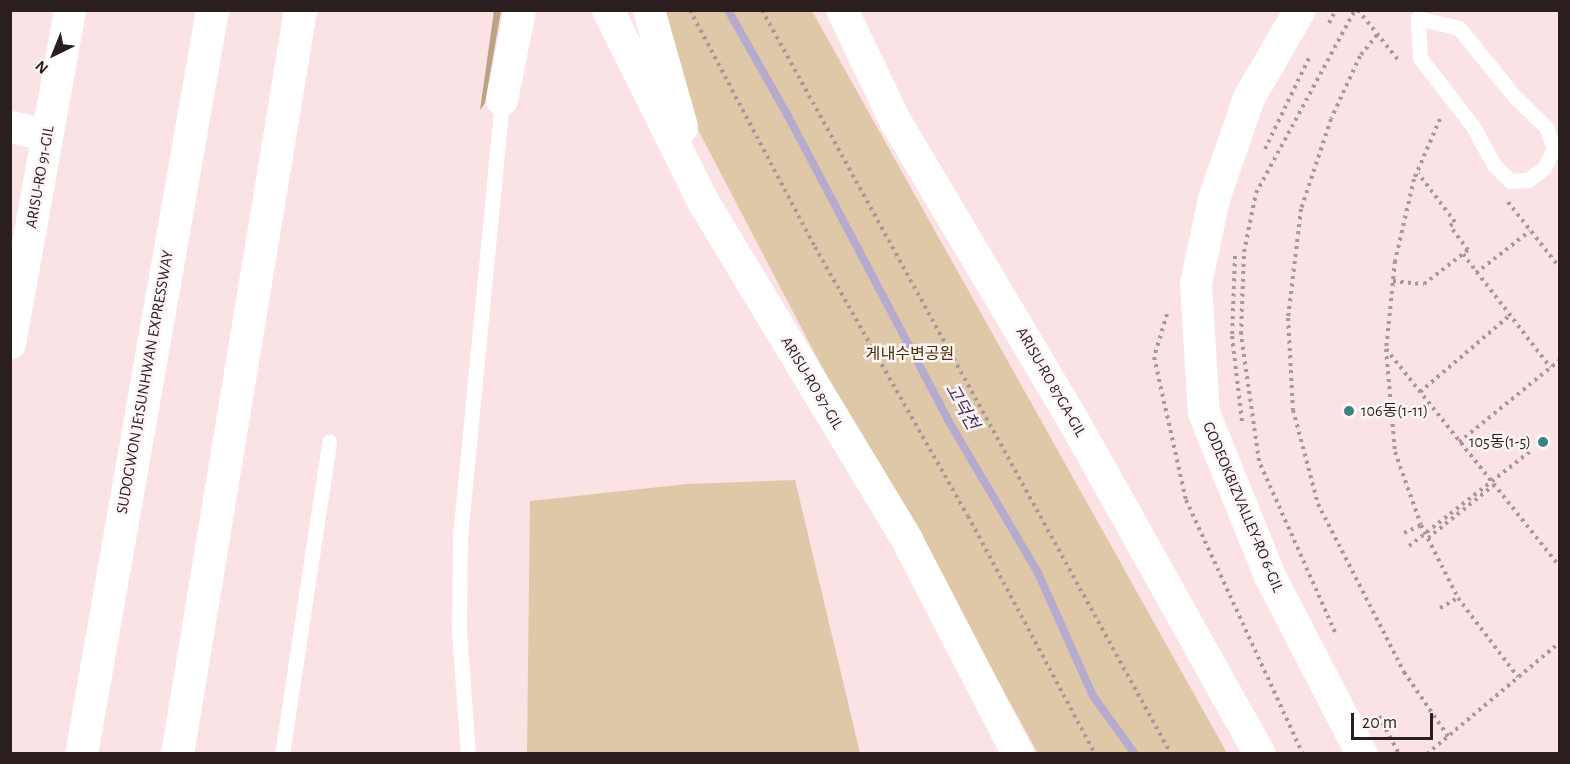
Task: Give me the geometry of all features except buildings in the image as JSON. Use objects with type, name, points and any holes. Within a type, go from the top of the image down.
[{"type":"highway","name":"SUDOGWON JE1SUNHWAN EXPRESSWAY","points":[[81,753],[212,10]]},
{"type":"highway","points":[[177,753],[300,10]]},
{"type":"street","name":"ARISU-RO 91-GIL","points":[[10,344],[70,10]]},
{"type":"street","points":[[502,100],[520,10]]},
{"type":"street","name":"ARISU-RO 87-GIL","points":[[608,10],[704,203],[907,540],[1018,753]]},
{"type":"street","points":[[649,10],[704,203]]},
{"type":"street","name":"ARISU-RO 87GA-GIL","points":[[842,10],[896,122],[1072,418],[1260,753]]},
{"type":"street","name":"GODEOKBIZVALLEY-RO 6-GIL","points":[[1300,10],[1249,98],[1214,199],[1196,284],[1204,413],[1270,576],[1362,753]]},
{"type":"street","points":[[10,127],[47,135]]},
{"type":"lane","points":[[1418,18],[1459,28],[1514,96],[1546,127],[1554,149],[1544,168],[1528,180],[1510,181],[1494,165],[1472,126],[1420,58],[1418,18]]},
{"type":"lane","points":[[468,753],[459,631],[460,537],[502,100]]},
{"type":"lane","points":[[282,753],[329,442]]},
{"type":"path","points":[[690,10],[815,247],[968,516],[1095,753]]},
{"type":"path","points":[[762,10],[1171,753]]},
{"type":"path","points":[[1324,30],[1336,10]]},
{"type":"path","points":[[1339,640],[1259,461],[1241,334],[1244,252],[1256,193],[1355,10]]},
{"type":"path","points":[[1377,35],[1360,56],[1331,119],[1302,209],[1288,318],[1293,410],[1318,504],[1404,672],[1448,736]]},
{"type":"path","points":[[1261,157],[1313,51]]},
{"type":"path","points":[[1442,115],[1417,173],[1393,281],[1386,349],[1395,452],[1421,525],[1458,598],[1518,676]]},
{"type":"path","points":[[1393,281],[1424,284],[1468,250],[1450,226],[1455,222],[1417,173]]},
{"type":"path","points":[[1476,273],[1530,231]]},
{"type":"path","points":[[1235,243],[1232,336],[1242,429]]},
{"type":"path","points":[[1463,254],[1550,367]]},
{"type":"path","points":[[1420,392],[1510,315]]},
{"type":"path","points":[[1386,349],[1560,567]]},
{"type":"path","points":[[1460,442],[1560,360]]},
{"type":"path","points":[[1409,546],[1533,449]]},
{"type":"path","points":[[1428,538],[1494,485]]},
{"type":"path","points":[[1404,533],[1421,525]]},
{"type":"path","points":[[1440,608],[1458,598]]},
{"type":"path","points":[[1427,753],[1560,642]]},
{"type":"path","points":[[1377,712],[1399,753]]},
{"type":"green space","name":"게내수변공원","points":[[636,11],[812,11],[1227,753],[1038,753],[825,373]]},
{"type":"green space","points":[[795,480],[860,753],[527,753],[530,501],[687,484]]},
{"type":"shaded area","points":[[494,11],[501,11],[485,103],[480,110]]},
{"type":"waterway","name":"고덕천","points":[[728,10],[788,116],[948,420],[1038,573],[1093,696],[1135,754]]},
{"type":"place","name":"106동(1-11)","points":[[1349,411]]},
{"type":"place","name":"105동(1-5)","points":[[1543,442]]}]
